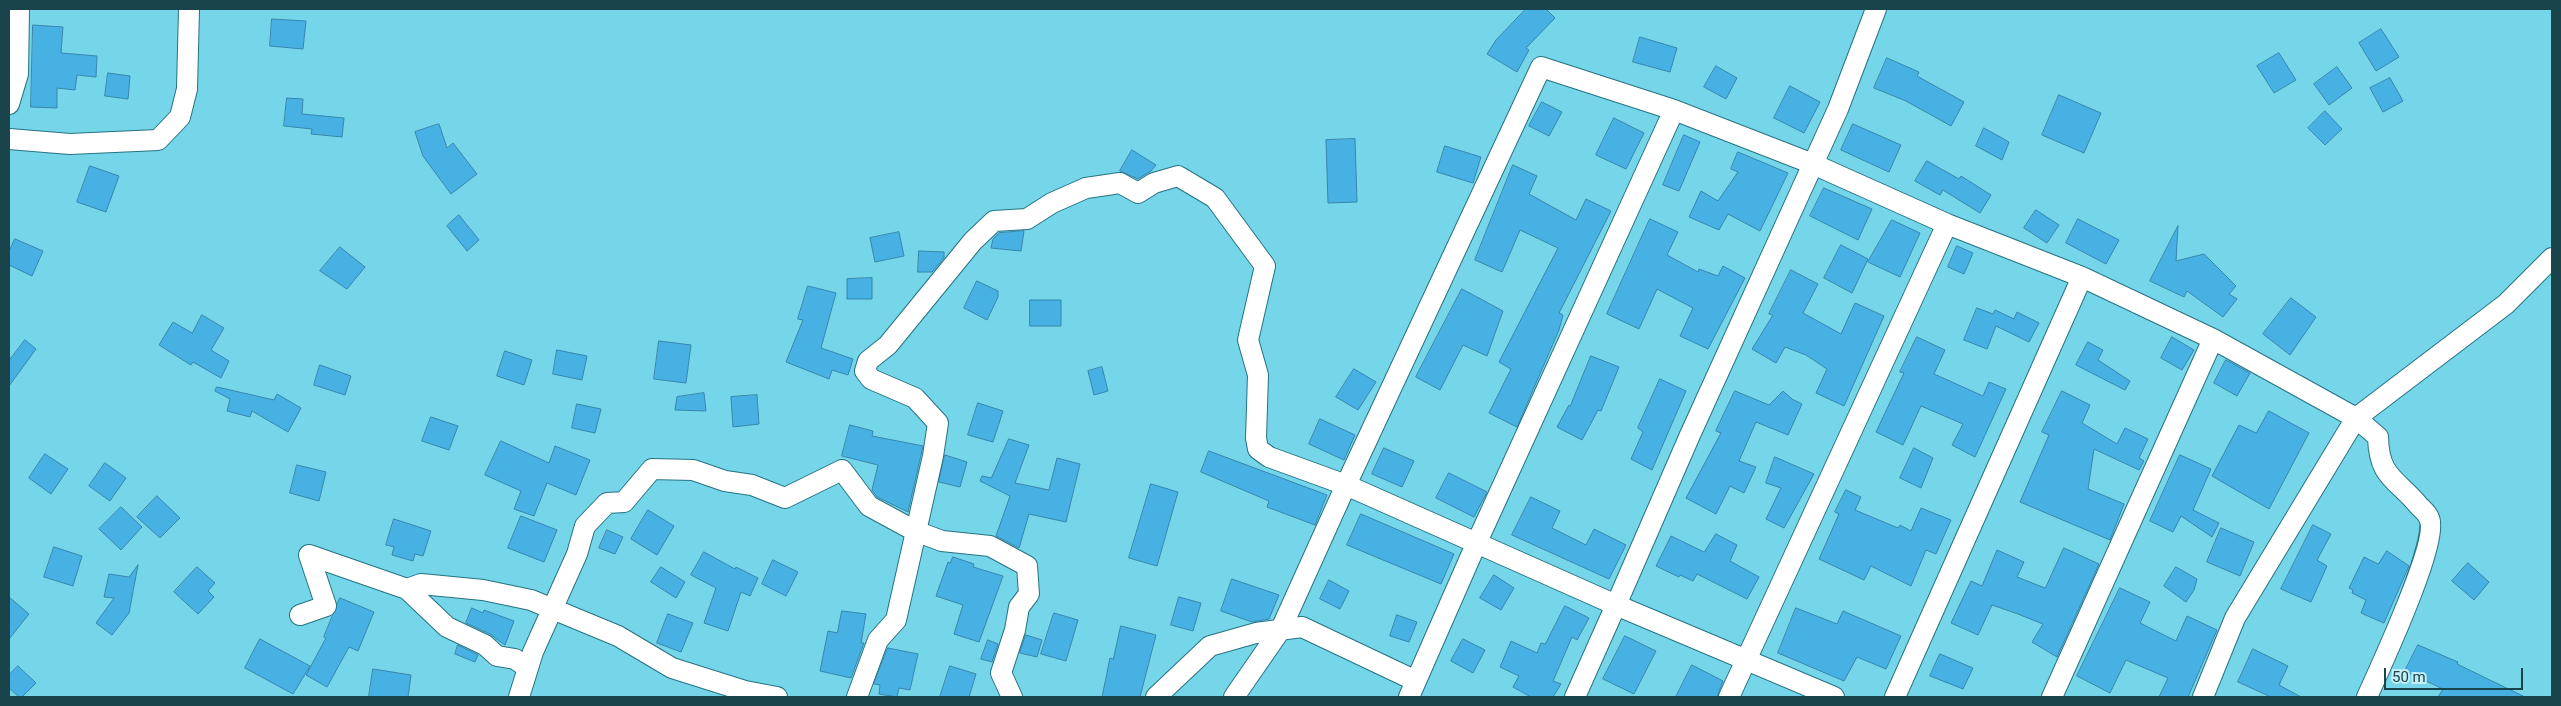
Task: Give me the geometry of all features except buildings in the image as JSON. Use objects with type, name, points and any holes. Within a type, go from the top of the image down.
[{"type":"street","points":[[9,139],[70,144],[158,140],[180,117],[187,89],[189,9]]},
{"type":"street","points":[[1575,697],[1690,435],[1838,109],[1876,9]]},
{"type":"street","points":[[9,104],[18,74],[16,13]]},
{"type":"street","points":[[1234,697],[1281,629],[1541,67],[1674,110],[1813,164],[1947,224],[2082,277],[2213,339],[2356,418],[2378,437],[2379,457],[2391,479],[2412,497],[2430,518],[2431,535],[2402,618],[2367,697]]},
{"type":"street","points":[[1156,697],[1210,646],[1256,633],[1302,627],[1413,689],[1477,542],[1674,110]]},
{"type":"street","points":[[857,697],[878,640],[896,620],[938,423],[915,398],[871,379],[865,371],[868,361],[888,345],[973,240],[994,221],[1027,219],[1052,203],[1086,188],[1120,183],[1138,194],[1154,183],[1178,176],[1215,198],[1265,266],[1248,340],[1258,375],[1256,438],[1258,449],[1269,457],[1346,485],[1616,605],[1834,697]]},
{"type":"street","points":[[1729,697],[1947,224]]},
{"type":"street","points":[[2203,697],[2236,618],[2356,418],[2506,304],[2552,258]]},
{"type":"street","points":[[1895,697],[2082,277]]},
{"type":"street","points":[[2052,697],[2213,339]]},
{"type":"street","points":[[519,697],[551,608],[562,590],[577,554],[585,526],[607,503],[624,502],[652,469],[693,470],[725,481],[752,484],[785,498],[842,470],[868,506],[915,532],[942,541],[990,546],[1027,566],[1030,594],[1019,608],[1015,630],[1001,674],[1012,697]]},
{"type":"street","points":[[300,616],[326,606],[309,555],[407,589],[447,627],[485,645],[497,656],[515,659],[528,668]]},
{"type":"street","points":[[407,589],[421,584],[483,590],[531,600],[618,636],[672,668],[745,691],[777,697]]}]
